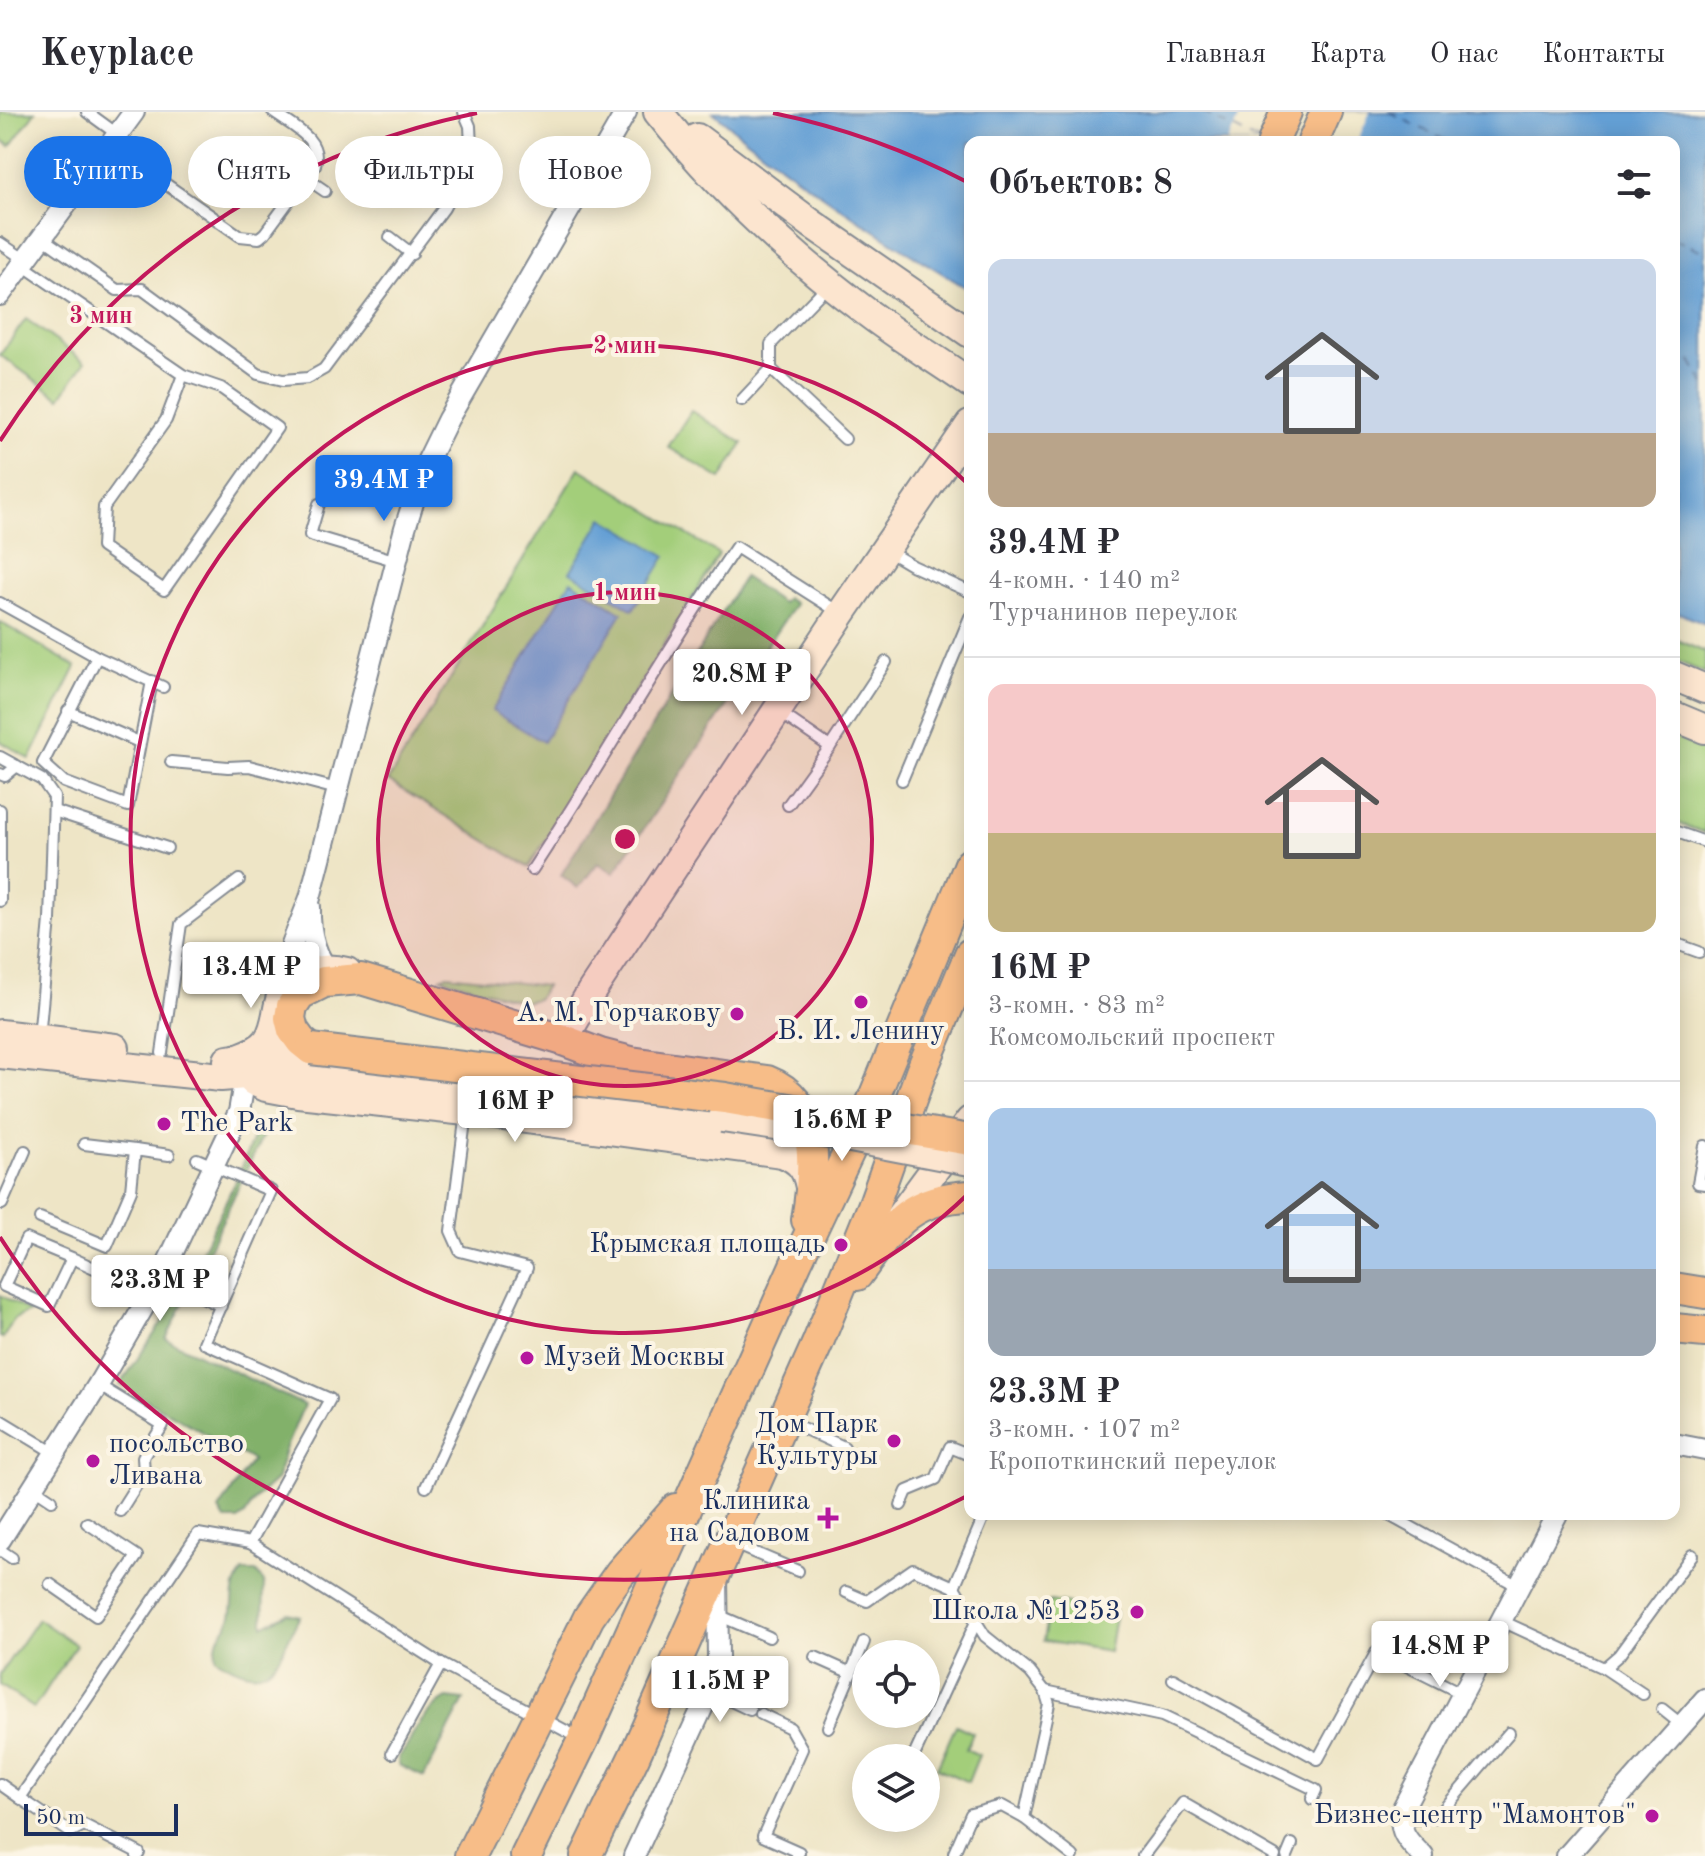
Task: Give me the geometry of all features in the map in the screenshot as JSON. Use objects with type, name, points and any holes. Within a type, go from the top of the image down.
[{"type":"main road","points":[[658,112],[691,153],[830,283],[871,316],[964,379]]},
{"type":"main road","points":[[665,112],[812,224],[964,329]]},
{"type":"main road","points":[[1276,136],[1286,112]]},
{"type":"main road","points":[[1316,136],[1326,112]]},
{"type":"main road","points":[[563,1040],[602,975],[964,434]]},
{"type":"main road","points":[[1680,679],[1705,689]]},
{"type":"main road","points":[[1680,719],[1705,729]]},
{"type":"main road","points":[[526,1856],[583,1740],[797,1261],[870,1107],[964,879]]},
{"type":"main road","points":[[586,1856],[634,1757],[828,1317],[874,1204],[921,1072],[964,968]]},
{"type":"main road","points":[[0,1054],[221,1077],[239,1068],[267,1040],[275,1025],[286,986],[301,976],[341,976],[631,1062],[753,1079],[781,1087],[798,1102],[808,1126],[811,1193],[797,1261]]},
{"type":"main road","points":[[310,1059],[293,1030],[290,1018],[292,1006],[300,994],[341,976]]},
{"type":"main road","points":[[0,1034],[162,1053],[239,1068],[310,1059],[725,1098],[964,1139]]},
{"type":"main road","points":[[310,1059],[835,1135],[964,1160]]},
{"type":"main road","points":[[239,1068],[266,1087],[298,1093],[466,1111],[782,1153],[793,1157],[806,1170],[811,1193]]},
{"type":"main road","points":[[828,1317],[964,1129]]},
{"type":"main road","points":[[895,1223],[930,1202],[964,1197]]},
{"type":"main road","points":[[1680,1282],[1705,1292]]},
{"type":"main road","points":[[1680,1289],[1705,1292]]},
{"type":"main road","points":[[470,1856],[589,1617],[620,1573],[700,1480]]},
{"type":"street","points":[[116,136],[134,112]]},
{"type":"street","points":[[286,986],[292,944],[310,898],[418,484],[448,419],[626,112]]},
{"type":"street","points":[[0,295],[63,208]]},
{"type":"street","points":[[310,898],[309,925],[313,941],[341,976]]},
{"type":"street","points":[[0,1540],[98,1385],[149,1286],[206,1162],[242,1104],[239,1068]]},
{"type":"street","points":[[1680,1445],[1705,1450]]},
{"type":"street","points":[[1423,1856],[1403,1834],[1400,1820],[1403,1808],[1554,1520]]},
{"type":"street","points":[[634,1856],[717,1670],[717,1571]]},
{"type":"street","points":[[1567,1856],[1703,1704]]},
{"type":"lane","points":[[87,112],[111,136]]},
{"type":"lane","points":[[273,112],[304,136]]},
{"type":"lane","points":[[41,237],[117,290],[142,289],[258,374],[283,380],[308,378],[324,369],[444,208],[466,166],[471,147],[470,126],[464,112]]},
{"type":"lane","points":[[172,184],[188,196]]},
{"type":"lane","points":[[319,187],[325,191]]},
{"type":"lane","points":[[204,208],[240,236],[249,239],[259,238],[265,233],[284,208]]},
{"type":"lane","points":[[390,237],[412,254]]},
{"type":"lane","points":[[0,243],[183,375],[221,388],[277,428],[164,590],[102,547],[104,507],[166,420],[183,375]]},
{"type":"lane","points":[[742,400],[771,369],[771,344],[830,283]]},
{"type":"lane","points":[[771,369],[845,439]]},
{"type":"lane","points":[[319,504],[310,535],[397,561]]},
{"type":"lane","points":[[532,870],[736,547],[841,614]]},
{"type":"lane","points":[[885,549],[913,566],[964,589]]},
{"type":"lane","points":[[0,603],[97,657],[163,687]]},
{"type":"lane","points":[[902,780],[964,631]]},
{"type":"lane","points":[[97,657],[43,763],[64,782],[128,806],[152,681]]},
{"type":"lane","points":[[788,805],[886,662]]},
{"type":"lane","points":[[68,711],[139,742]]},
{"type":"lane","points":[[777,711],[830,747]]},
{"type":"lane","points":[[0,757],[42,780],[54,797],[50,920],[39,1038]]},
{"type":"lane","points":[[171,762],[249,766],[337,789]]},
{"type":"lane","points":[[0,774],[5,776],[17,766]]},
{"type":"lane","points":[[0,810],[0,901]]},
{"type":"lane","points":[[54,811],[167,848]]},
{"type":"lane","points":[[1680,833],[1705,842]]},
{"type":"lane","points":[[162,1053],[181,924],[239,880]]},
{"type":"lane","points":[[1680,945],[1699,952]]},
{"type":"lane","points":[[426,1487],[527,1268],[460,1251],[451,1231],[466,1111]]},
{"type":"lane","points":[[84,1144],[169,1155]]},
{"type":"lane","points":[[1705,1146],[1698,1183],[1705,1184]]},
{"type":"lane","points":[[40,1218],[107,1246],[131,1190],[135,1150]]},
{"type":"lane","points":[[1,1205],[25,1151]]},
{"type":"lane","points":[[206,1162],[271,1191],[204,1343],[330,1399],[250,1543]]},
{"type":"lane","points":[[72,1258],[49,1306],[4,1286],[26,1239],[72,1258],[94,1268]]},
{"type":"lane","points":[[149,1286],[221,1306]]},
{"type":"lane","points":[[98,1385],[163,1425],[143,1457],[144,1473],[120,1511]]},
{"type":"lane","points":[[783,1419],[844,1447]]},
{"type":"lane","points":[[0,1420],[56,1454]]},
{"type":"lane","points":[[901,1505],[907,1491],[936,1479],[950,1447],[964,1453]]},
{"type":"lane","points":[[34,1488],[52,1500]]},
{"type":"lane","points":[[954,1587],[982,1520]]},
{"type":"lane","points":[[1398,1520],[1520,1587]]},
{"type":"lane","points":[[50,1584],[96,1616],[137,1556],[87,1523]]},
{"type":"lane","points":[[20,1798],[198,1534],[250,1543],[441,1664],[583,1740]]},
{"type":"lane","points":[[730,1542],[798,1571]]},
{"type":"lane","points":[[0,1550],[12,1558]]},
{"type":"lane","points":[[1604,1668],[1619,1655],[1692,1555]]},
{"type":"lane","points":[[846,1592],[867,1601],[913,1569],[954,1587],[985,1636],[1030,1672],[1045,1691],[1049,1704],[1024,1818]]},
{"type":"lane","points":[[718,1615],[769,1637]]},
{"type":"lane","points":[[1502,1621],[1604,1668],[1643,1694]]},
{"type":"lane","points":[[919,1744],[976,1622]]},
{"type":"lane","points":[[1173,1679],[1318,1759],[1377,1651],[1463,1694]]},
{"type":"lane","points":[[815,1657],[851,1673],[828,1727]]},
{"type":"lane","points":[[392,1753],[441,1664]]},
{"type":"lane","points":[[710,1691],[790,1728],[802,1749],[763,1836],[799,1852],[797,1856]]},
{"type":"lane","points":[[1045,1691],[1162,1716],[1316,1790],[1312,1799]]},
{"type":"lane","points":[[1662,1709],[1682,1725]]},
{"type":"lane","points":[[1400,1820],[1437,1817],[1509,1733]]},
{"type":"lane","points":[[0,1784],[70,1832],[84,1825],[139,1853],[137,1856]]},
{"type":"lane","points":[[1143,1856],[1183,1803],[1275,1856]]},
{"type":"lane","points":[[954,1853],[971,1814],[1002,1806],[1024,1818],[1073,1856]]},
{"type":"lane","points":[[1287,1856],[1292,1844]]},
{"type":"green space","points":[[0,112],[35,112],[10,146],[0,138]]},
{"type":"green space","points":[[26,319],[85,362],[60,398],[0,355]]},
{"type":"green space","points":[[691,411],[743,443],[721,479],[668,447]]},
{"type":"green space","points":[[579,468],[719,554],[529,867],[388,781]]},
{"type":"green space","points":[[744,577],[782,603],[786,598],[795,604],[614,873],[598,863],[578,888],[561,875]]},
{"type":"green space","points":[[0,622],[76,667],[30,759],[0,741]]},
{"type":"green space","points":[[1680,642],[1705,652],[1705,673],[1680,663]]},
{"type":"green space","points":[[1680,740],[1705,750],[1705,833],[1680,824]]},
{"type":"green space","points":[[447,975],[546,986],[537,999],[524,1002],[441,978]]},
{"type":"green space","points":[[257,1128],[266,1129],[166,1339],[304,1405],[284,1452],[277,1479],[256,1498],[245,1515],[238,1520],[225,1520],[219,1510],[252,1460],[120,1385],[181,1294],[236,1180]]},
{"type":"green space","points":[[0,1295],[30,1312],[14,1319],[3,1338],[0,1337]]},
{"type":"green space","points":[[243,1572],[256,1572],[264,1582],[263,1626],[288,1613],[300,1616],[278,1659],[261,1673],[235,1668],[216,1658],[217,1642],[229,1622],[234,1591]]},
{"type":"green space","points":[[1050,1601],[1116,1611],[1109,1652],[1043,1641]]},
{"type":"green space","points":[[38,1619],[76,1645],[34,1708],[0,1685],[0,1674]]},
{"type":"green space","points":[[447,1698],[464,1700],[424,1777],[398,1765],[399,1756],[417,1727]]},
{"type":"green space","points":[[956,1725],[973,1733],[966,1749],[979,1755],[968,1782],[940,1769],[940,1761]]},
{"type":"water","points":[[713,112],[1705,112],[1705,624],[1680,614],[1680,136],[964,136],[964,286],[903,249],[774,161]]},
{"type":"water","points":[[603,518],[666,556],[633,610],[570,572]]},
{"type":"water","points":[[571,581],[622,613],[543,742],[492,711]]},
{"type":"pier","points":[[1241,112],[1370,112],[1360,136],[1231,136]]},
{"type":"ferry route","points":[[1202,112],[1248,136]]},
{"type":"ferry route","points":[[1389,112],[1437,136]]},
{"type":"ferry route","points":[[1680,242],[1705,252]]},
{"type":"ferry route","points":[[1680,356],[1692,362],[1705,385]]},
{"type":"place","name":"В. И. Ленину","points":[[861,1002]]},
{"type":"place","name":"А. М. Горчакову","points":[[737,1014]]},
{"type":"place","name":"The Park","points":[[164,1124]]},
{"type":"place","name":"Крымская площадь","points":[[841,1245]]},
{"type":"place","name":"Музей Москвы","points":[[527,1358]]},
{"type":"place","name":"Дом Парк Культуры","points":[[894,1441]]},
{"type":"place","name":"посольство Ливана","points":[[93,1461]]},
{"type":"place","name":"Клиника на Садовом","points":[[828,1518]]},
{"type":"place","name":"Школа №1253","points":[[1137,1612]]},
{"type":"place","name":"Бизнес-центр \"Мамонтов\"","points":[[1652,1816]]}]
